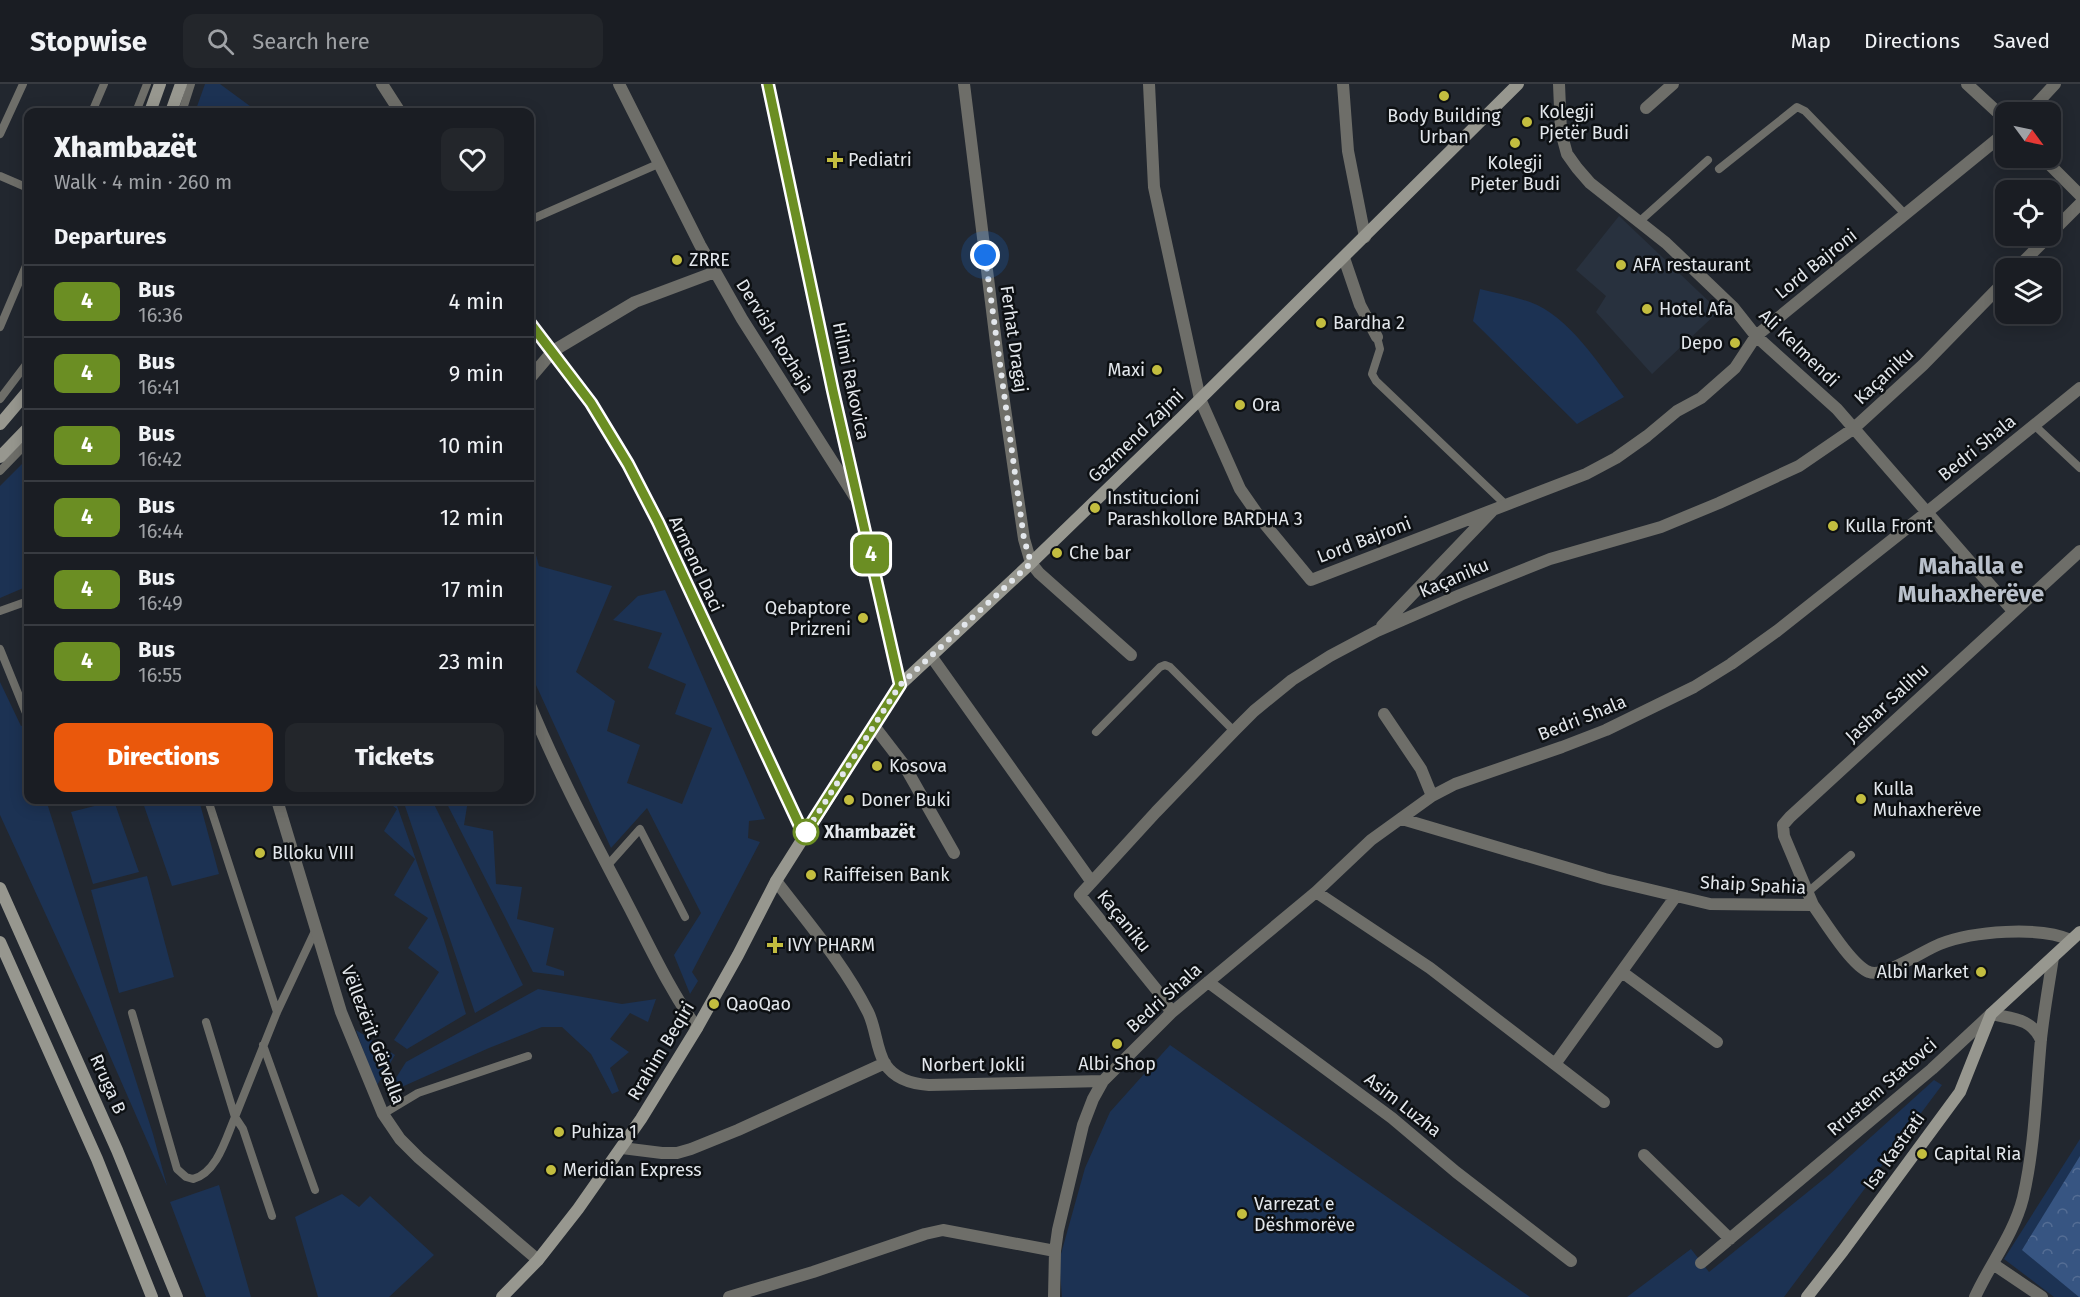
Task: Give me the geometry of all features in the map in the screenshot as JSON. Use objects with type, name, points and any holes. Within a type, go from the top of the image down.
[{"type":"street","points":[[151,108],[160,84]]},
{"type":"street","points":[[172,108],[181,84]]},
{"type":"street","points":[[382,84],[397,108]]},
{"type":"street","name":"Dervish Rozhaja","points":[[619,84],[715,272],[742,319],[861,506]]},
{"type":"street","name":"Hilmi Rakovica","points":[[768,84],[833,391],[900,685]]},
{"type":"street","name":"Ferhat Dragaj","points":[[964,84],[999,367],[1024,539],[1031,563]]},
{"type":"street","points":[[1149,84],[1154,187],[1175,293],[1200,399]]},
{"type":"street","points":[[1343,84],[1348,151],[1365,237]]},
{"type":"street","name":"Gazmend Zajmi","points":[[804,835],[900,685],[1031,563],[1200,399],[1518,84]]},
{"type":"street","name":"Ali Kelmendi","points":[[1559,84],[1561,132],[1567,154],[1590,183],[1666,243],[1733,307],[1756,336],[1837,409],[2013,612]]},
{"type":"street","points":[[1646,108],[1673,84]]},
{"type":"street","points":[[1967,84],[1995,110]]},
{"type":"street","points":[[2038,102],[2055,84]]},
{"type":"street","name":"Lord Bajroni","points":[[1200,399],[1240,489],[1263,522],[1311,580],[1586,474],[1616,458],[1677,411],[1701,398],[1735,369],[1756,336],[1995,141]]},
{"type":"street","points":[[2053,168],[2080,195]]},
{"type":"street","points":[[2061,224],[2080,204]]},
{"type":"street","points":[[2027,258],[2039,246]]},
{"type":"street","points":[[1344,258],[1360,306],[1377,337]]},
{"type":"street","points":[[534,373],[553,351],[635,302],[715,272]]},
{"type":"street","name":"Kaçaniku","points":[[1171,1013],[1164,999],[1080,895],[1254,711],[1292,680],[1330,656],[1377,631],[1550,559],[1661,527],[1799,466],[1853,429],[1923,365],[1995,291]]},
{"type":"street","name":"Armend Daci","points":[[534,328],[591,403],[628,464],[658,522],[804,835]]},
{"type":"street","name":"Bedri Shala","points":[[1054,1297],[1055,1251],[1083,1125],[1093,1099],[1103,1081],[1171,1013],[1316,892],[1371,840],[1432,796],[1455,784],[1606,730],[1694,687],[1731,664],[1777,631],[2080,388]]},
{"type":"street","points":[[0,424],[24,396]]},
{"type":"street","points":[[0,457],[24,432]]},
{"type":"street","name":"Lord Bajroni","points":[[1377,631],[1500,506]]},
{"type":"street","name":"Jashar Salihu","points":[[1814,905],[1784,836],[1783,825],[2080,551]]},
{"type":"street","points":[[1031,563],[1039,573],[1131,655]]},
{"type":"street","points":[[931,656],[1091,881]]},
{"type":"street","points":[[1384,714],[1421,769],[1432,796]]},
{"type":"street","points":[[534,715],[542,736],[607,866],[678,1000],[697,1028]]},
{"type":"street","points":[[874,726],[904,765],[954,853]]},
{"type":"street","name":"Vëllezërit Gërvalla","points":[[278,804],[341,1012],[383,1114],[399,1139],[419,1158],[538,1260]]},
{"type":"street","name":"Shaip Spahia","points":[[1402,819],[1605,879],[1710,904],[1814,905],[1858,966],[1871,973],[1882,972],[1941,943],[1971,935],[1995,932],[2039,932],[2076,936]]},
{"type":"street","name":"Rrahim Beqiri","points":[[502,1297],[538,1260],[578,1209],[668,1078],[738,955],[776,881],[804,835]]},
{"type":"street","points":[[621,1148],[662,1154],[691,1149],[885,1063],[869,1014],[851,982],[828,948],[776,881]]},
{"type":"street","name":"Rruga B","points":[[0,888],[117,1150],[177,1297]]},
{"type":"street","points":[[1316,892],[1430,968],[1604,1102]]},
{"type":"street","points":[[1555,1064],[1676,896]]},
{"type":"street","name":"Rrustem Statovci","points":[[1701,1263],[1932,1069],[2076,936]]},
{"type":"street","points":[[0,942],[97,1159],[152,1297]]},
{"type":"street","points":[[1975,1297],[2011,1231],[2023,1199],[2053,957]]},
{"type":"street","points":[[1622,972],[1717,1042]]},
{"type":"street","name":"Asim Luzha","points":[[1208,982],[1392,1118],[1456,1172],[1571,1262]]},
{"type":"street","points":[[1991,1014],[2028,1023],[2037,1031],[2041,1040]]},
{"type":"street","name":"Isa Kastrati","points":[[1807,1297],[1960,1092],[1991,1014]]},
{"type":"street","name":"Norbert Jokli","points":[[885,1063],[898,1076],[916,1084],[1103,1081]]},
{"type":"street","points":[[1644,1155],[1730,1239]]},
{"type":"street","points":[[729,1297],[943,1230],[1055,1251]]},
{"type":"street","points":[[1993,1264],[2042,1297]]},
{"type":"lane","points":[[0,134],[23,84]]},
{"type":"lane","points":[[94,108],[104,84]]},
{"type":"lane","points":[[138,108],[147,84]]},
{"type":"lane","points":[[183,108],[191,84]]},
{"type":"lane","points":[[1719,169],[1797,107],[1805,111],[1905,214]]},
{"type":"lane","points":[[1640,221],[1708,160]]},
{"type":"lane","points":[[534,218],[658,164]]},
{"type":"lane","points":[[0,176],[24,186]]},
{"type":"lane","points":[[0,327],[24,270]]},
{"type":"lane","points":[[1377,337],[1380,349],[1372,374],[1376,381],[1500,506]]},
{"type":"lane","points":[[0,399],[24,367]]},
{"type":"lane","points":[[2034,425],[2080,468]]},
{"type":"lane","points":[[0,471],[24,446]]},
{"type":"lane","points":[[0,611],[24,602]]},
{"type":"lane","points":[[0,649],[24,708]]},
{"type":"lane","points":[[1096,732],[1160,667],[1165,665],[1170,667],[1234,731]]},
{"type":"lane","points":[[209,804],[277,1012]]},
{"type":"lane","points":[[607,866],[640,829],[685,917]]},
{"type":"lane","points":[[1808,891],[1851,855]]},
{"type":"lane","points":[[132,1013],[177,1169],[181,1174],[193,1179],[205,1174],[215,1161],[277,1012],[316,929]]},
{"type":"lane","points":[[206,1022],[235,1117],[243,1129],[272,1216]]},
{"type":"lane","points":[[263,1045],[315,1190]]},
{"type":"lane","points":[[383,1114],[418,1093],[528,1056]]},
{"type":"shaded area","points":[[205,84],[220,84],[253,108],[196,108]]},
{"type":"shaded area","points":[[1619,216],[1719,311],[1652,374],[1596,312],[1606,296],[1576,270]]},
{"type":"shaded area","points":[[1480,289],[1530,302],[1558,318],[1594,357],[1624,397],[1577,424],[1473,321]]},
{"type":"shaded area","points":[[24,462],[24,588],[0,598],[0,486]]},
{"type":"shaded area","points":[[534,548],[539,566],[612,586],[576,672],[615,701],[607,731],[640,745],[627,783],[682,804],[712,728],[675,714],[686,684],[648,668],[662,633],[613,620],[638,596],[665,590],[765,819],[749,821],[748,838],[760,842],[692,972],[698,981],[690,994],[674,955],[701,913],[647,808],[611,848],[534,681]]},
{"type":"shaded area","points":[[0,682],[21,726],[24,725],[24,804],[47,804],[153,1134],[167,1186],[92,1015],[0,815]]},
{"type":"shaded area","points":[[102,804],[115,804],[139,872],[93,884],[71,812]]},
{"type":"shaded area","points":[[143,804],[200,804],[219,874],[172,886]]},
{"type":"shaded area","points":[[390,804],[396,804],[444,940],[466,1014],[407,1049],[394,1040],[439,972],[408,948],[428,918],[394,895],[415,859],[384,831],[397,809]]},
{"type":"shaded area","points":[[404,804],[434,804],[523,985],[475,1013]]},
{"type":"shaded area","points":[[447,804],[467,804],[464,825],[493,831],[496,884],[522,887],[517,919],[554,928],[546,965],[564,971],[564,976],[533,972]]},
{"type":"shaded area","points":[[147,876],[174,977],[119,993],[91,890]]},
{"type":"shaded area","points":[[538,989],[622,1004],[656,999],[648,1022],[630,1013],[610,1039],[629,1052],[610,1068],[619,1091],[612,1094],[591,1054],[562,1027],[542,1027],[386,1094],[406,1062]]},
{"type":"shaded area","points":[[356,1030],[395,1055],[376,1087]]},
{"type":"shaded area","name":"Varrezat e Dëshmorëve","points":[[1170,1045],[1530,1297],[1062,1297],[1059,1261],[1085,1168],[1110,1112]]},
{"type":"shaded area","points":[[1934,1080],[1942,1085],[1784,1297],[1627,1297],[1691,1249],[1709,1272],[1830,1174]]},
{"type":"shaded area","points":[[2080,1139],[2080,1297],[2054,1297],[2004,1259]]},
{"type":"shaded area","points":[[219,1185],[251,1297],[206,1297],[170,1202]]},
{"type":"shaded area","points":[[342,1194],[359,1207],[370,1196],[434,1255],[389,1297],[318,1297],[295,1217]]},
{"type":"green space","points":[[2080,1156],[2080,1297],[2079,1297],[2022,1250]]},
{"type":"bus line","name":"4","points":[[534,328],[591,403],[628,464],[658,522],[804,835],[900,685],[833,391],[768,84]]},
{"type":"place","name":"Body Building Urban","points":[[1444,96]]},
{"type":"place","name":"Kolegji Pjetër Budi","points":[[1527,122]]},
{"type":"place","name":"Kolegji Pjeter Budi","points":[[1515,143]]},
{"type":"place","name":"Pediatri","points":[[835,160]]},
{"type":"place","name":"ZRRE","points":[[677,260]]},
{"type":"place","name":"AFA restaurant","points":[[1621,265]]},
{"type":"place","name":"Hotel Afa","points":[[1647,309]]},
{"type":"place","name":"Bardha 2","points":[[1321,323]]},
{"type":"place","name":"Depo","points":[[1735,343]]},
{"type":"place","name":"Maxi","points":[[1157,370]]},
{"type":"place","name":"Ora","points":[[1240,405]]},
{"type":"place","name":"Institucioni Parashkollore BARDHA 3","points":[[1095,508]]},
{"type":"place","name":"Kulla Front","points":[[1833,526]]},
{"type":"place","name":"Che bar","points":[[1057,553]]},
{"type":"place","name":"Qebaptore Prizreni","points":[[863,618]]},
{"type":"place","name":"Kosova","points":[[877,766]]},
{"type":"place","name":"Kulla Muhaxherëve","points":[[1861,799]]},
{"type":"place","name":"Doner Buki","points":[[849,800]]},
{"type":"place","name":"Xhambazët","points":[[806,832]]},
{"type":"place","name":"Blloku VIII","points":[[260,853]]},
{"type":"place","name":"Raiffeisen Bank","points":[[811,875]]},
{"type":"place","name":"IVY PHARM","points":[[775,945]]},
{"type":"place","name":"Albi Market","points":[[1981,972]]},
{"type":"place","name":"QaoQao","points":[[714,1004]]},
{"type":"place","name":"Albi Shop","points":[[1117,1044]]},
{"type":"place","name":"Puhiza 1","points":[[559,1132]]},
{"type":"place","name":"Capital Ria","points":[[1922,1154]]},
{"type":"place","name":"Meridian Express","points":[[551,1170]]},
{"type":"place","name":"Varrezat e Dëshmorëve","points":[[1242,1214]]},
{"type":"district","name":"Mahalla e Muhaxherëve","points":[[1971,580]]},
{"type":"route","points":[[806,832],[804,835],[900,685],[1031,563],[1024,539],[985,255]]}]
